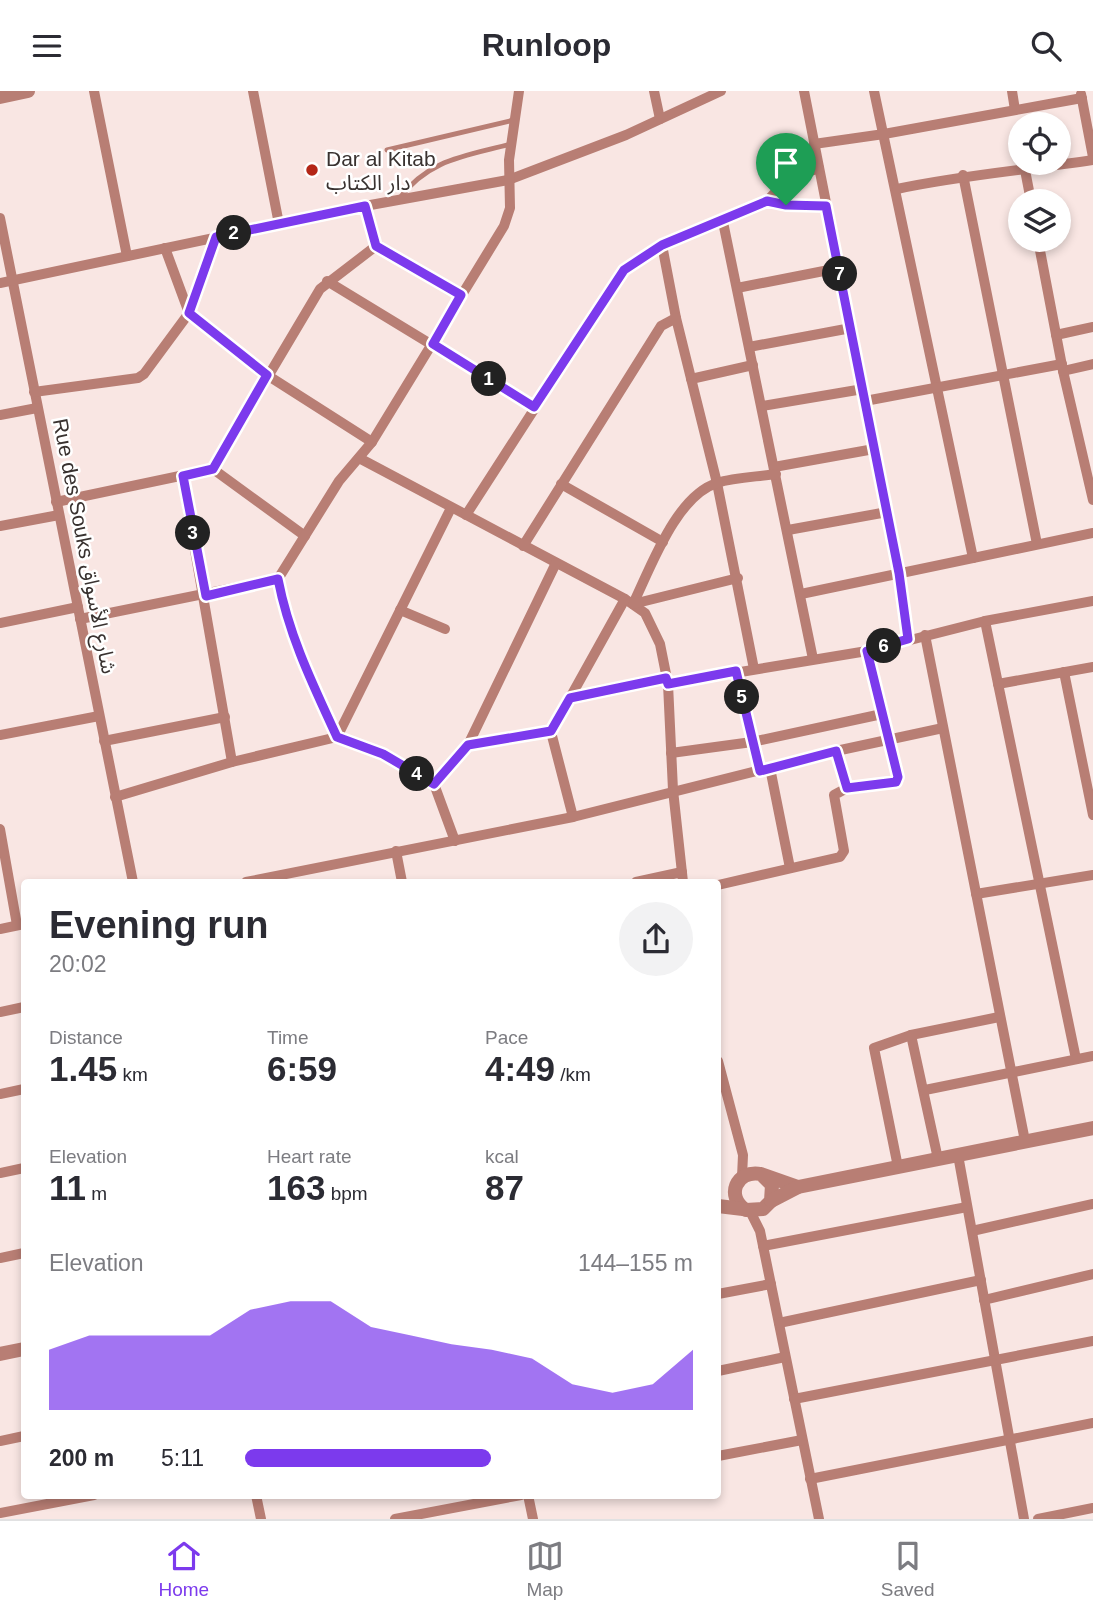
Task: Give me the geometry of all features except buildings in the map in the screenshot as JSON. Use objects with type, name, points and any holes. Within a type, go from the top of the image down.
[{"type":"street","points":[[0,97],[28,91]]},
{"type":"street","points":[[94,91],[127,256]]},
{"type":"street","points":[[253,91],[279,224]]},
{"type":"street","points":[[337,737],[300,659],[285,618],[278,579],[338,481],[372,442],[504,226],[510,208],[508,180],[519,91]]},
{"type":"street","points":[[653,91],[660,120]]},
{"type":"street","points":[[0,283],[399,199],[508,180],[660,120],[721,91]]},
{"type":"street","points":[[804,91],[899,573],[908,639]]},
{"type":"street","points":[[874,91],[897,189],[973,558]]},
{"type":"street","points":[[1012,91],[1015,110]]},
{"type":"street","points":[[814,143],[884,134],[1082,95],[1093,158],[1071,162]]},
{"type":"street","points":[[466,515],[624,270],[662,245],[723,222],[767,201],[788,179],[819,168]]},
{"type":"street","points":[[897,189],[963,175],[1008,171]]},
{"type":"street","points":[[963,175],[1037,544]]},
{"type":"street","points":[[767,201],[786,205],[826,206]]},
{"type":"street","points":[[365,206],[376,246],[461,295]]},
{"type":"street","name":"Rue des Souks شارع الأسواق","points":[[0,218],[132,879]]},
{"type":"street","points":[[723,222],[813,659]]},
{"type":"street","points":[[34,392],[138,378],[149,368],[189,313],[216,237]]},
{"type":"street","points":[[662,245],[676,318],[738,578],[754,669]]},
{"type":"street","points":[[56,502],[213,469],[267,375],[327,281],[376,246]]},
{"type":"street","points":[[165,248],[189,313],[267,375],[372,442]]},
{"type":"street","points":[[1040,252],[1093,500]]},
{"type":"street","points":[[737,288],[839,268]]},
{"type":"street","points":[[327,281],[534,407]]},
{"type":"street","points":[[523,546],[661,326],[676,318]]},
{"type":"street","points":[[1056,335],[1093,327]]},
{"type":"street","points":[[749,347],[850,328]]},
{"type":"street","points":[[691,379],[753,365]]},
{"type":"street","points":[[762,406],[938,387],[1003,375],[1093,365]]},
{"type":"street","points":[[0,415],[37,408]]},
{"type":"street","points":[[573,817],[551,731],[691,498],[717,483],[874,449]]},
{"type":"street","points":[[359,459],[645,613],[653,626],[667,681],[673,790],[682,877],[664,879]]},
{"type":"street","points":[[213,469],[305,536]]},
{"type":"street","points":[[183,476],[206,596],[232,762]]},
{"type":"street","points":[[561,484],[663,542]]},
{"type":"street","points":[[337,737],[451,508]]},
{"type":"street","points":[[788,530],[887,512]]},
{"type":"street","points":[[0,526],[59,515]]},
{"type":"street","points":[[801,594],[1093,533]]},
{"type":"street","points":[[434,784],[468,745],[556,563]]},
{"type":"street","points":[[629,602],[738,578]]},
{"type":"street","points":[[80,619],[206,596],[278,579]]},
{"type":"street","points":[[570,698],[867,651],[985,621],[1093,601]]},
{"type":"street","points":[[0,623],[78,607]]},
{"type":"street","points":[[400,610],[444,629]]},
{"type":"street","points":[[985,621],[1076,1059]]},
{"type":"street","points":[[925,635],[1025,1141]]},
{"type":"street","points":[[721,884],[844,855],[832,800],[837,792],[847,788],[896,782],[898,777],[867,651]]},
{"type":"street","points":[[998,684],[1093,667]]},
{"type":"street","points":[[736,671],[752,742],[765,769],[790,868]]},
{"type":"street","points":[[1064,672],[1093,815]]},
{"type":"street","points":[[671,753],[752,742],[882,714]]},
{"type":"street","points":[[0,735],[99,716]]},
{"type":"street","points":[[104,741],[225,717]]},
{"type":"street","points":[[261,879],[573,817],[673,790],[943,728]]},
{"type":"street","points":[[468,745],[551,731]]},
{"type":"street","points":[[115,797],[232,762],[337,737],[383,754],[434,784],[455,841]]},
{"type":"street","points":[[836,751],[847,788]]},
{"type":"street","points":[[0,829],[21,924],[0,929]]},
{"type":"street","points":[[396,852],[401,879]]},
{"type":"street","points":[[318,868],[320,879]]},
{"type":"street","points":[[976,894],[1093,875]]},
{"type":"street","points":[[0,1012],[21,1008]]},
{"type":"street","points":[[898,1167],[874,1048],[911,1035],[999,1017]]},
{"type":"street","points":[[911,1035],[926,1090],[938,1159]]},
{"type":"street","points":[[926,1090],[1093,1056]]},
{"type":"street","points":[[721,1072],[748,1177],[734,1196],[757,1207]]},
{"type":"street","points":[[0,1094],[21,1090]]},
{"type":"street","points":[[721,1110],[731,1108]]},
{"type":"street","points":[[721,1206],[757,1207],[798,1187],[1093,1128]]},
{"type":"street","points":[[958,1155],[1024,1519]]},
{"type":"street","points":[[0,1173],[21,1169]]},
{"type":"street","points":[[721,1198],[748,1177],[798,1187]]},
{"type":"street","points":[[748,1177],[772,1185],[757,1207],[760,1231],[818,1519]]},
{"type":"street","points":[[972,1231],[1093,1205]]},
{"type":"street","points":[[763,1246],[967,1207]]},
{"type":"street","points":[[0,1258],[21,1254]]},
{"type":"street","points":[[984,1300],[1093,1274]]},
{"type":"street","points":[[779,1324],[981,1280]]},
{"type":"street","points":[[721,1293],[771,1284]]},
{"type":"street","points":[[794,1399],[1093,1341]]},
{"type":"street","points":[[0,1354],[21,1350]]},
{"type":"street","points":[[721,1370],[785,1357]]},
{"type":"street","points":[[810,1479],[1093,1423]]},
{"type":"street","points":[[0,1441],[21,1437]]},
{"type":"street","points":[[721,1455],[802,1440]]},
{"type":"street","points":[[0,1513],[73,1499]]},
{"type":"street","points":[[257,1499],[261,1519]]},
{"type":"street","points":[[395,1519],[500,1499]]},
{"type":"street","points":[[529,1499],[533,1519]]},
{"type":"street","points":[[1038,1519],[1093,1508]]},
{"type":"lane","points":[[387,150],[514,120]]},
{"type":"lane","points":[[399,199],[411,182],[432,167],[512,144]]},
{"type":"place","name":"Dar al Kitab دار الكتاب","points":[[312,170]]},
{"type":"route","points":[[767,201],[786,205],[826,206],[899,573],[908,639],[867,651],[898,777],[896,782],[847,788],[836,751],[760,771],[736,671],[668,684],[666,678],[570,698],[551,731],[468,745],[434,784],[383,754],[337,737],[300,659],[285,618],[278,579],[206,596],[183,476],[213,469],[267,375],[189,313],[216,237],[365,206],[376,246],[461,295],[433,344],[534,407],[624,270],[662,245],[723,222],[767,201]]}]
